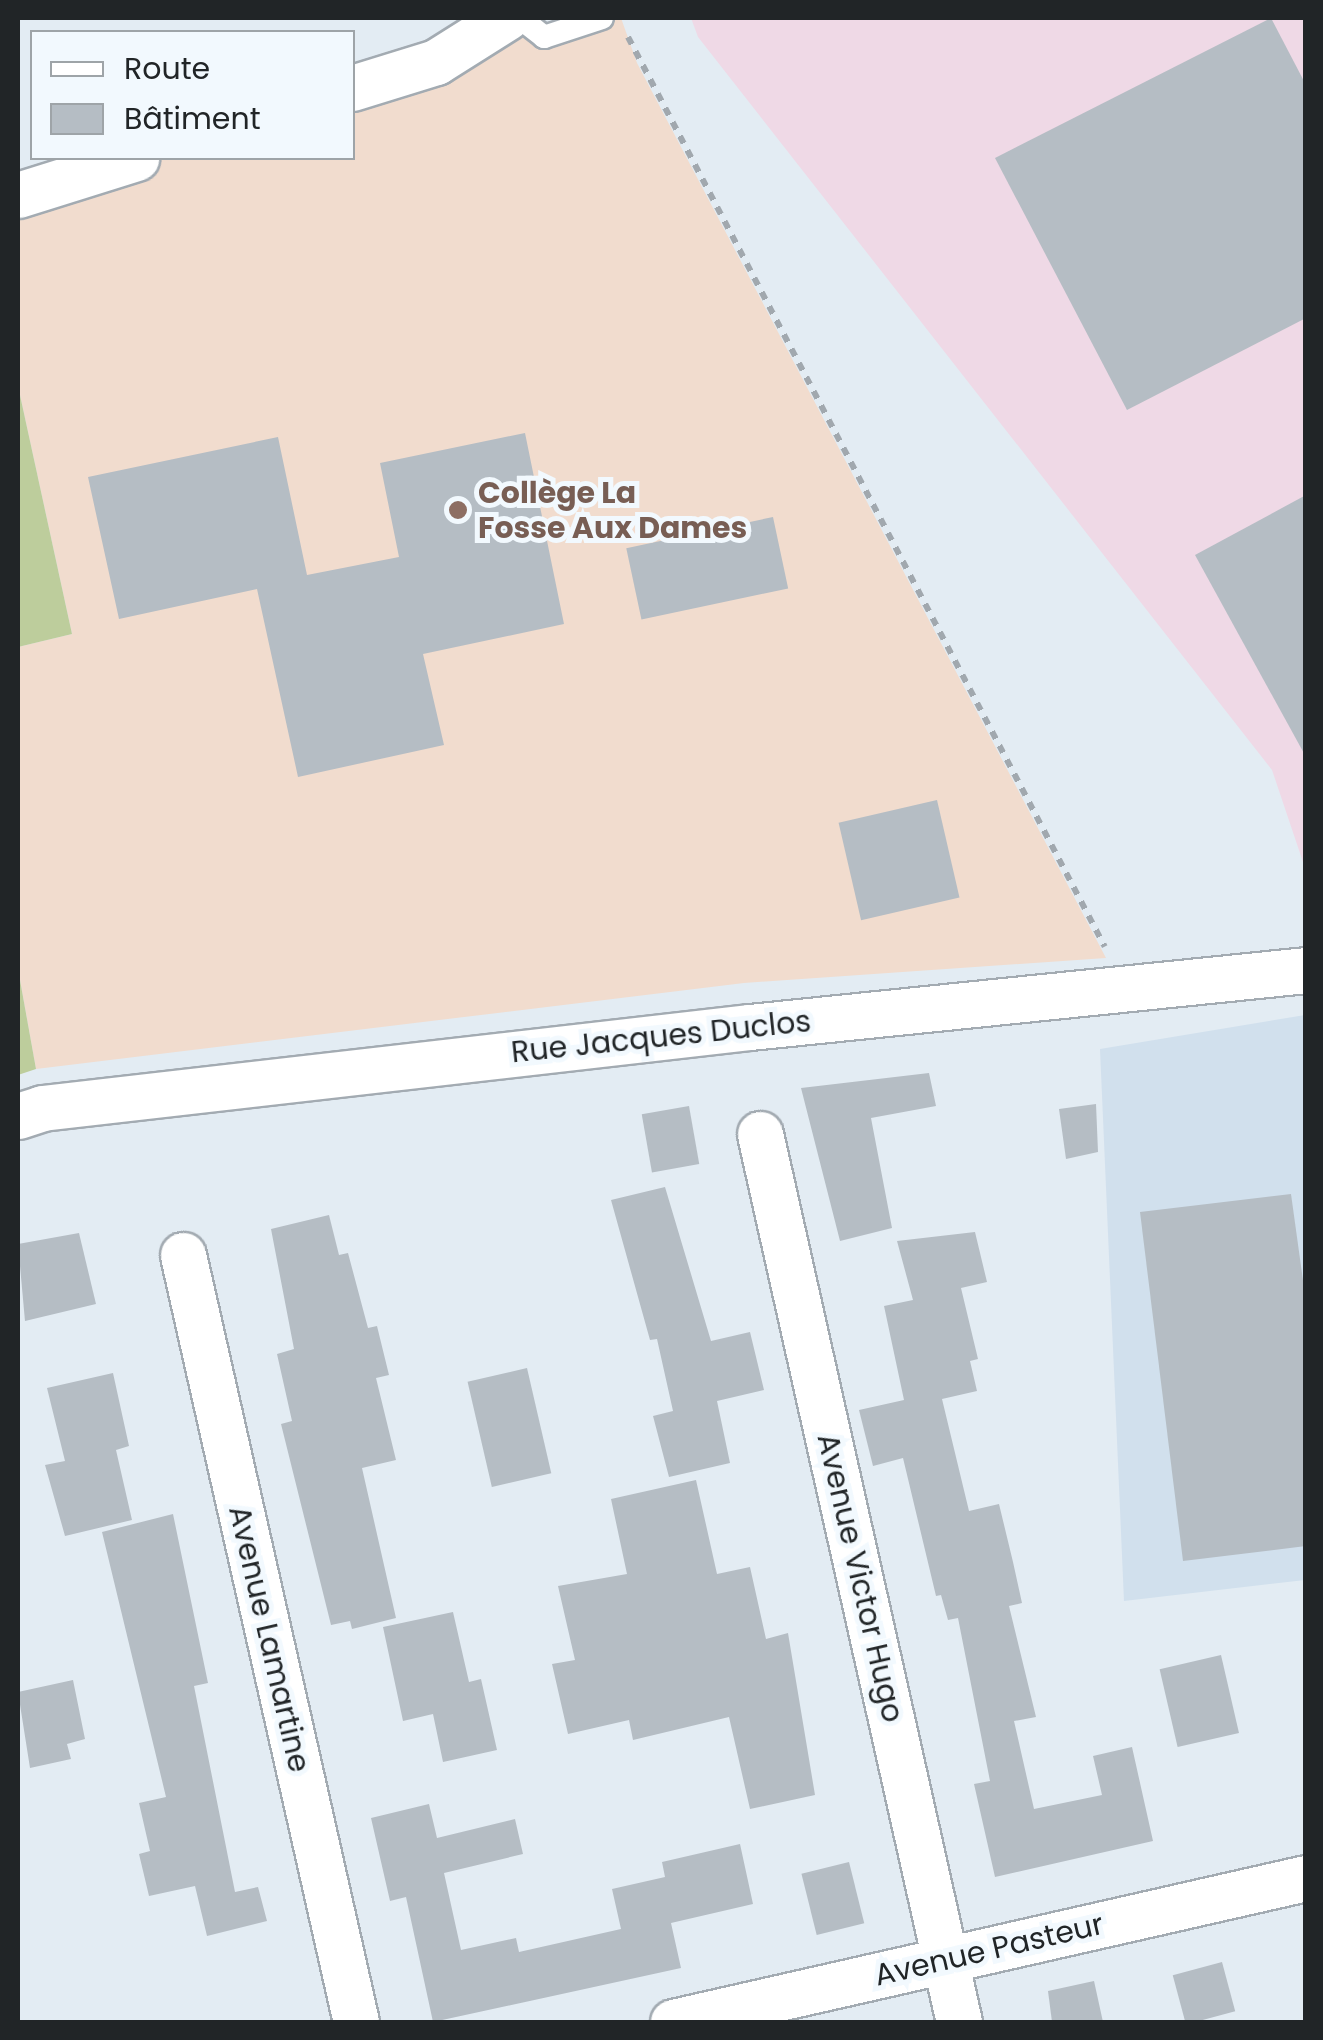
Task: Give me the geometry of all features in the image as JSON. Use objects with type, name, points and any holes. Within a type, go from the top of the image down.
[{"type":"street","points":[[355,87],[436,62],[506,18]]},
{"type":"street","points":[[18,195],[130,160]]},
{"type":"street","name":"Rue Jacques Duclos","points":[[18,1116],[42,1108],[1125,987],[1293,975]]},
{"type":"street","name":"Avenue Victor Hugo","points":[[760,1134],[959,2022]]},
{"type":"street","name":"Avenue Lamartine","points":[[183,1255],[356,2022]]},
{"type":"street","name":"Avenue Pasteur","points":[[674,2022],[1306,1878]]},
{"type":"lane","points":[[520,18],[544,37],[602,18]]},
{"type":"path","points":[[626,33],[1125,987]]},
{"type":"shaded area","name":"Collège La Fosse Aux Dames","points":[[506,18],[544,37],[621,18],[637,63],[1106,958],[744,983],[36,1069],[18,969],[18,647],[72,634],[18,386],[18,195],[130,160],[355,160],[355,87]]},
{"type":"shaded area","points":[[691,18],[1305,18],[1305,868],[1272,770],[698,37]]},
{"type":"shaded area","points":[[1305,1015],[1305,1580],[1124,1601],[1100,1049]]},
{"type":"green space","points":[[18,386],[72,634],[18,647]]},
{"type":"green space","points":[[18,969],[36,1069],[18,1075]]},
{"type":"building","points":[[1271,18],[1306,85],[1306,318],[1127,410],[995,158]]},
{"type":"building","points":[[525,433],[564,624],[423,654],[444,745],[298,777],[257,589],[119,619],[88,477],[278,437],[307,575],[399,557],[380,463]]},
{"type":"building","points":[[1306,495],[1306,757],[1195,555]]},
{"type":"building","points":[[773,517],[788,588],[641,620],[626,548]]},
{"type":"building","points":[[937,800],[959,897],[861,920],[839,823]]},
{"type":"building","points":[[929,1073],[936,1106],[871,1118],[892,1228],[840,1241],[801,1088]]},
{"type":"building","points":[[1096,1104],[1098,1152],[1066,1159],[1059,1109]]},
{"type":"building","points":[[689,1106],[699,1164],[652,1172],[642,1114]]},
{"type":"building","points":[[665,1187],[711,1341],[750,1332],[764,1390],[717,1401],[730,1463],[669,1477],[653,1416],[673,1411],[657,1339],[650,1340],[611,1200]]},
{"type":"building","points":[[1291,1194],[1306,1302],[1306,1546],[1183,1561],[1140,1212]]},
{"type":"building","points":[[329,1215],[339,1255],[348,1253],[368,1328],[377,1326],[389,1375],[376,1378],[396,1460],[362,1468],[396,1618],[352,1629],[350,1621],[331,1625],[281,1424],[292,1421],[277,1354],[294,1349],[271,1229]]},
{"type":"building","points":[[975,1232],[987,1282],[961,1288],[978,1359],[970,1361],[977,1391],[942,1399],[969,1511],[999,1504],[1013,1562],[1022,1603],[1009,1606],[1036,1717],[1014,1721],[1034,1809],[1102,1795],[1093,1756],[1132,1747],[1153,1841],[995,1877],[974,1784],[990,1781],[958,1618],[948,1620],[941,1595],[936,1596],[903,1458],[873,1466],[859,1410],[904,1400],[884,1306],[913,1300],[897,1241]]},
{"type":"building","points":[[79,1233],[96,1304],[25,1321],[18,1244]]},
{"type":"building","points":[[527,1368],[551,1473],[492,1487],[468,1382]]},
{"type":"building","points":[[113,1373],[129,1446],[116,1450],[132,1520],[65,1536],[45,1465],[65,1461],[47,1388]]},
{"type":"building","points":[[696,1480],[717,1574],[750,1567],[766,1639],[788,1633],[815,1795],[750,1809],[729,1717],[633,1740],[629,1720],[568,1734],[552,1664],[575,1660],[558,1586],[627,1574],[611,1499]]},
{"type":"building","points":[[173,1514],[208,1683],[194,1686],[235,1892],[258,1887],[267,1921],[207,1936],[195,1886],[149,1896],[139,1854],[150,1851],[139,1803],[166,1797],[102,1532]]},
{"type":"building","points":[[453,1612],[469,1682],[481,1679],[497,1750],[443,1762],[433,1714],[403,1721],[383,1627]]},
{"type":"building","points":[[1221,1655],[1239,1733],[1178,1747],[1160,1669]]},
{"type":"building","points":[[73,1680],[85,1739],[67,1744],[71,1759],[30,1768],[18,1692]]},
{"type":"building","points":[[429,1804],[437,1838],[515,1819],[523,1854],[444,1873],[461,1950],[516,1938],[519,1952],[621,1929],[612,1889],[665,1877],[662,1862],[740,1844],[753,1904],[671,1923],[681,1968],[433,2022],[406,1897],[390,1901],[371,1818]]},
{"type":"building","points":[[849,1862],[864,1923],[817,1935],[801,1874]]},
{"type":"building","points":[[1222,1962],[1235,2011],[1185,2022],[1173,1975]]},
{"type":"building","points":[[1094,1981],[1103,2022],[1052,2022],[1048,1991]]},
{"type":"place","name":"Collège La Fosse Aux Dames","points":[[458,510]]}]
